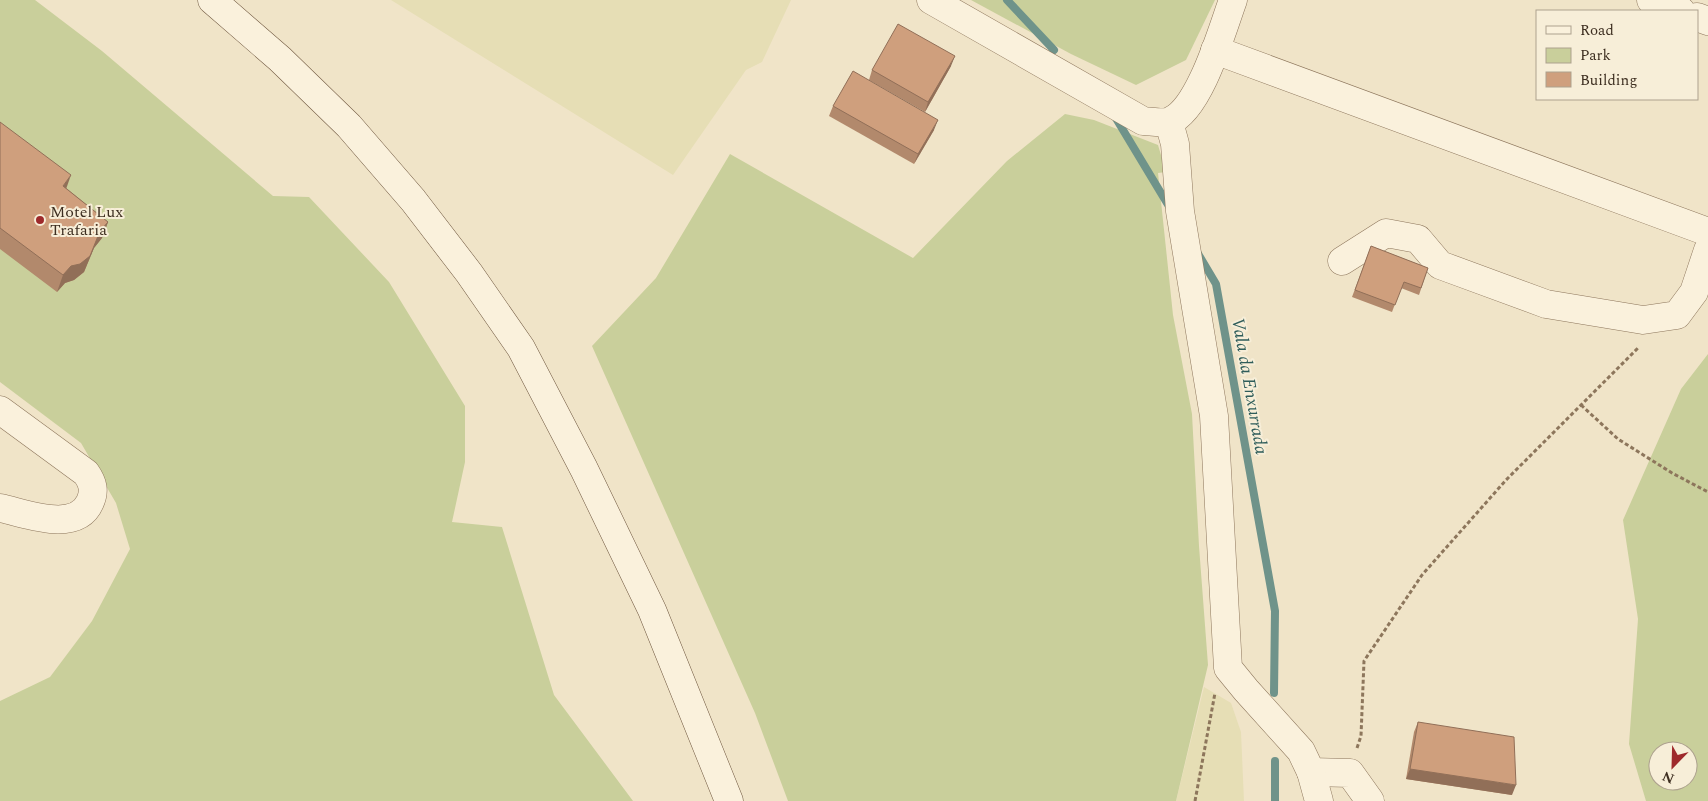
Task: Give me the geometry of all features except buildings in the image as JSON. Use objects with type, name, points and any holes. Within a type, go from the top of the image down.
[{"type":"street","points":[[212,0],[280,59],[349,126],[413,200],[469,272],[521,348],[584,469],[652,610],[729,801]]},
{"type":"street","points":[[930,0],[1143,121],[1169,122],[1187,107],[1201,84],[1233,0]]},
{"type":"street","points":[[1651,0],[1678,10]]},
{"type":"street","points":[[1215,50],[1708,232]]},
{"type":"street","points":[[1169,122],[1175,144],[1180,211],[1214,416],[1228,668],[1301,751],[1311,772],[1319,801]]},
{"type":"street","points":[[1342,262],[1386,233],[1418,239],[1440,265],[1546,304],[1644,320],[1677,314],[1694,292],[1708,250]]},
{"type":"street","points":[[0,410],[86,473],[92,482],[93,492],[86,510],[78,516],[58,520],[0,508]]},
{"type":"street","points":[[1311,772],[1350,773],[1370,801]]},
{"type":"path","points":[[1350,773],[1361,736],[1364,661],[1422,575],[1506,480],[1654,331],[1655,318]]},
{"type":"path","points":[[1581,405],[1618,439],[1672,473],[1708,492]]},
{"type":"path","points":[[1195,801],[1215,691],[1228,668]]},
{"type":"shaded area","points":[[391,0],[791,0],[762,62],[746,70],[673,175]]},
{"type":"shaded area","points":[[1204,687],[1231,703],[1241,732],[1244,801],[1176,801]]},
{"type":"green space","points":[[0,0],[35,0],[102,51],[273,196],[309,197],[389,282],[465,406],[465,462],[452,522],[502,527],[554,695],[633,801],[0,801],[0,701],[50,677],[92,621],[130,549],[116,503],[81,443],[0,382]]},
{"type":"green space","points":[[971,0],[1215,0],[1186,60],[1136,85],[1071,54]]},
{"type":"green space","points":[[1065,114],[1094,120],[1158,145],[1166,172],[1158,173],[1173,315],[1192,414],[1208,665],[1176,801],[788,801],[755,713],[592,346],[656,278],[730,154],[913,258],[1007,161]]},
{"type":"green space","points":[[1708,354],[1708,801],[1646,801],[1629,744],[1638,619],[1623,520],[1681,389]]},
{"type":"waterway","name":"Vala da Enxurrada","points":[[1007,0],[1054,50]]},
{"type":"waterway","name":"Vala da Enxurrada","points":[[1114,115],[1170,208]]},
{"type":"waterway","name":"Vala da Enxurrada","points":[[1197,252],[1216,284],[1275,611],[1274,693]]},
{"type":"waterway","name":"Vala da Enxurrada","points":[[1275,761],[1275,801]]},
{"type":"place","name":"Motel Lux Trafaria","points":[[40,220]]}]
